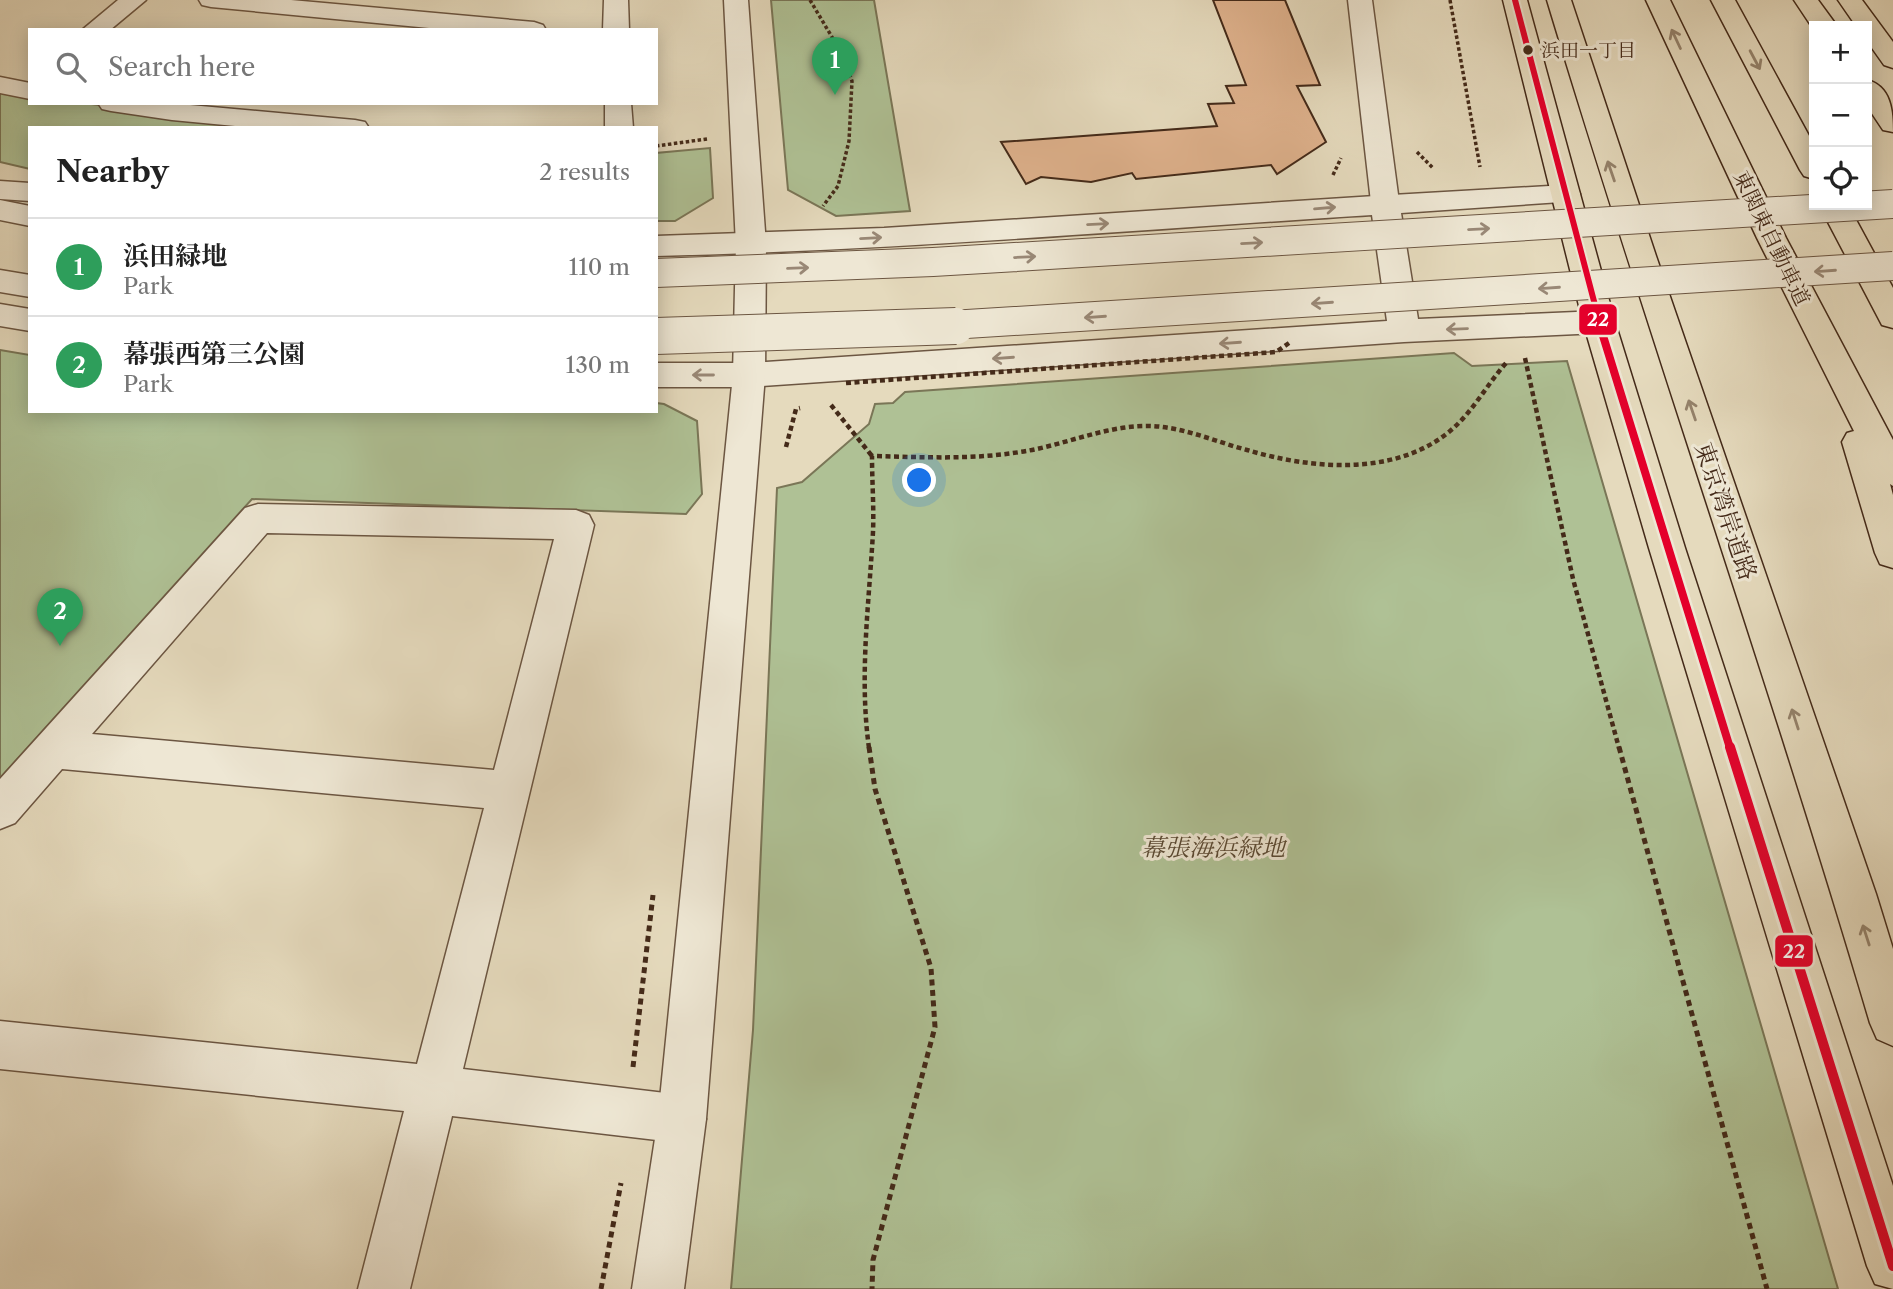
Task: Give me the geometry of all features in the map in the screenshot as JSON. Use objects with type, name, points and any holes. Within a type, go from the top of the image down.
[{"type":"highway","points":[[1515,0],[1599,323],[1893,1266]]},
{"type":"highway","name":"東京湾岸道路","points":[[1559,0],[1605,150],[1741,555],[1893,1023]]},
{"type":"highway","name":"東関東自動車道","points":[[1658,0],[1714,122],[1838,372],[1893,472]]},
{"type":"highway","points":[[1723,0],[1809,159]]},
{"type":"highway","points":[[1806,0],[1821,21]]},
{"type":"highway","points":[[1850,0],[1893,60]]},
{"type":"highway","points":[[1872,95],[1893,124]]},
{"type":"highway","points":[[1836,210],[1893,317]]},
{"type":"highway","points":[[1838,372],[1893,554]]},
{"type":"street","points":[[97,28],[134,0]]},
{"type":"street","points":[[211,0],[512,28]]},
{"type":"street","points":[[616,0],[616,28]]},
{"type":"street","points":[[658,1289],[682,1119],[749,375],[751,245],[736,0]]},
{"type":"street","points":[[1360,0],[1404,331]]},
{"type":"street","points":[[125,105],[172,112],[332,126]]},
{"type":"street","points":[[618,105],[619,126]]},
{"type":"street","points":[[0,190],[28,192]]},
{"type":"street","points":[[658,246],[751,245],[1242,215],[1385,202],[1566,194]]},
{"type":"street","points":[[658,273],[933,262],[1893,204]]},
{"type":"street","points":[[0,210],[28,216]]},
{"type":"street","points":[[658,336],[957,326],[1893,266]]},
{"type":"street","points":[[0,281],[28,286]]},
{"type":"street","points":[[0,315],[28,320]]},
{"type":"street","points":[[658,375],[749,375],[1404,331],[1599,323]]},
{"type":"street","points":[[0,809],[258,518],[576,525],[384,1289]]},
{"type":"street","points":[[53,749],[509,791]]},
{"type":"street","points":[[0,1045],[682,1119]]},
{"type":"path","points":[[810,0],[842,54],[852,81],[849,141],[838,186],[818,213]]},
{"type":"path","points":[[1450,0],[1480,168]]},
{"type":"path","points":[[658,146],[718,138]]},
{"type":"path","points":[[1414,148],[1437,171]]},
{"type":"path","points":[[1331,178],[1336,173],[1344,149]]},
{"type":"path","points":[[846,383],[1276,352],[1296,338]]},
{"type":"path","points":[[1522,346],[1573,579],[1768,1289]]},
{"type":"path","points":[[873,456],[952,457],[1021,452],[1088,434],[1145,425],[1188,432],[1265,457],[1338,468],[1394,460],[1443,437],[1477,402],[1497,371],[1514,355]]},
{"type":"path","points":[[827,399],[842,421],[873,456],[873,529],[866,620],[866,725],[875,789],[931,968],[935,1027],[873,1260],[872,1289]]},
{"type":"green space","points":[[771,0],[874,0],[910,211],[836,216],[788,190]]},
{"type":"green space","points":[[0,91],[28,96],[28,105],[99,105],[290,126],[28,126],[28,169],[0,162]]},
{"type":"green space","points":[[710,148],[713,198],[675,221],[658,221],[658,153]]},
{"type":"green space","points":[[0,350],[28,355],[28,413],[658,413],[658,403],[697,421],[702,494],[686,514],[252,499],[0,778]]},
{"type":"green space","name":"幕張海浜緑地","points":[[1454,353],[1472,366],[1567,361],[1838,1289],[731,1289],[753,1030],[777,488],[802,482],[869,424],[875,404],[893,403],[905,392]]},
{"type":"building","points":[[1213,0],[1285,0],[1320,85],[1297,86],[1326,142],[1277,174],[1271,165],[1136,179],[1132,173],[1091,182],[1041,177],[1026,184],[1001,142],[1217,126],[1208,104],[1234,103],[1226,86],[1246,85]]},
{"type":"transit line","name":"22","points":[[1515,0],[1599,322],[1667,548],[1893,1266]]},
{"type":"place","name":"浜田一丁目","points":[[1528,50]]},
{"type":"place","name":"浜田緑地","points":[[835,95]]},
{"type":"place","name":"幕張西第三公園","points":[[60,646]]}]
